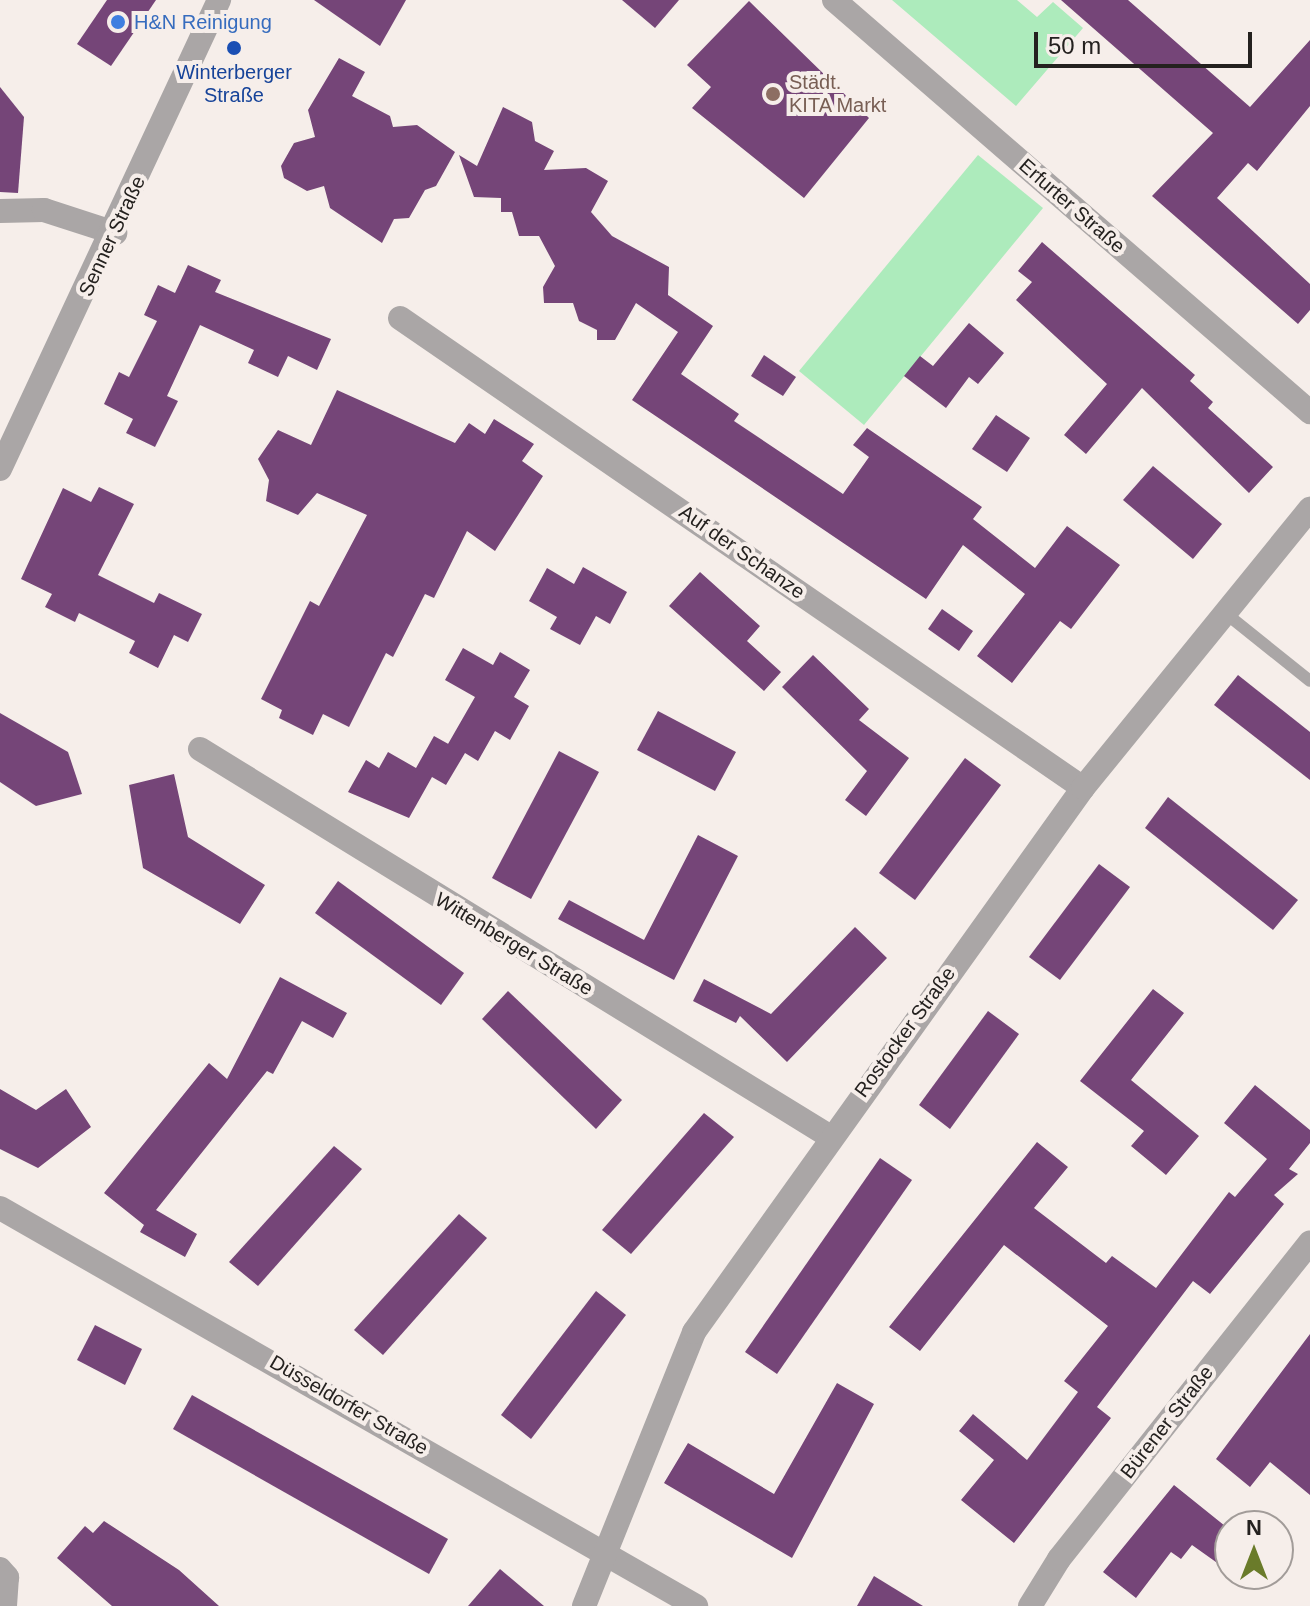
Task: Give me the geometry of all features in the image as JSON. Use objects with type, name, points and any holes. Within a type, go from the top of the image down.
[{"type":"street","name":"Senner Straße","points":[[0,469],[115,233],[219,0]]},
{"type":"street","name":"Erfurter Straße","points":[[834,0],[1310,412]]},
{"type":"street","points":[[0,211],[44,210],[115,233]]},
{"type":"street","name":"Auf der Schanze","points":[[400,318],[1083,788]]},
{"type":"street","name":"Rostocker Straße","points":[[584,1606],[694,1332],[829,1136],[1083,788],[1310,509]]},
{"type":"street","name":"Wittenberger Straße","points":[[200,749],[829,1136]]},
{"type":"street","name":"Düsseldorfer Straße","points":[[0,1208],[608,1551],[696,1606]]},
{"type":"street","name":"Bürener Straße","points":[[1030,1606],[1059,1559],[1310,1242]]},
{"type":"street","points":[[0,1569],[7,1577],[5,1606]]},
{"type":"lane","points":[[1224,612],[1310,681]]},
{"type":"green space","points":[[892,0],[1017,0],[1037,17],[1053,2],[1083,28],[1016,106]]},
{"type":"green space","points":[[978,155],[1043,208],[864,425],[799,371]]},
{"type":"building","points":[[107,0],[156,0],[111,66],[77,44]]},
{"type":"building","points":[[314,0],[406,0],[380,46]]},
{"type":"building","points":[[622,0],[679,0],[655,28]]},
{"type":"building","points":[[1061,0],[1128,0],[1250,107],[1310,40],[1310,106],[1257,171],[1248,163],[1217,198],[1310,284],[1310,310],[1298,324],[1152,196],[1213,133]]},
{"type":"building","name":"Städt. KITA Markt","points":[[749,1],[869,118],[804,198],[692,108],[711,87],[687,65]]},
{"type":"building","points":[[339,58],[365,72],[352,96],[390,116],[393,127],[417,125],[455,152],[436,186],[425,190],[409,218],[394,219],[382,243],[330,208],[324,186],[307,191],[284,178],[281,166],[294,143],[315,137],[308,110]]},
{"type":"building","points":[[0,87],[24,117],[18,193],[0,192]]},
{"type":"building","points":[[503,107],[532,122],[535,141],[554,151],[544,170],[586,168],[608,181],[591,212],[612,236],[669,267],[668,295],[713,326],[681,374],[739,414],[734,421],[843,494],[869,457],[853,445],[867,428],[982,507],[973,519],[1035,568],[1067,526],[1120,565],[1071,629],[1060,621],[1012,683],[977,656],[1025,594],[963,545],[926,599],[632,400],[678,332],[636,303],[615,340],[597,340],[597,330],[579,321],[573,303],[544,303],[543,287],[555,266],[539,236],[519,236],[512,212],[501,212],[501,198],[474,197],[459,155],[477,166]]},
{"type":"building","points":[[1042,242],[1195,375],[1190,381],[1213,402],[1208,408],[1273,467],[1249,493],[1142,388],[1086,454],[1064,435],[1107,384],[1016,300],[1032,282],[1018,271]]},
{"type":"building","points":[[188,265],[221,280],[215,292],[331,339],[317,370],[288,356],[278,377],[248,363],[254,350],[200,325],[167,396],[178,401],[155,447],[126,433],[133,419],[104,404],[119,372],[129,377],[157,321],[144,315],[158,285],[175,293]]},
{"type":"building","points":[[969,323],[1004,353],[978,384],[969,377],[946,408],[904,376],[920,356],[933,366]]},
{"type":"building","points":[[764,355],[796,377],[783,396],[751,376]]},
{"type":"building","points":[[337,390],[455,443],[469,423],[485,434],[494,419],[534,444],[522,461],[543,476],[495,551],[467,531],[434,598],[425,594],[393,657],[386,653],[349,727],[323,714],[313,735],[279,718],[282,710],[261,699],[310,601],[319,606],[367,515],[317,493],[298,515],[266,501],[269,480],[258,459],[278,430],[311,445]]},
{"type":"building","points":[[996,415],[1030,438],[1007,472],[972,449]]},
{"type":"building","points":[[1153,466],[1222,524],[1193,559],[1123,500]]},
{"type":"building","points":[[99,487],[134,504],[98,575],[154,603],[159,593],[202,614],[188,642],[174,635],[158,668],[129,653],[135,641],[79,613],[75,622],[45,607],[52,594],[21,579],[63,488],[91,502]]},
{"type":"building","points":[[583,567],[627,592],[610,624],[596,616],[580,645],[550,629],[557,617],[529,601],[547,568],[574,584]]},
{"type":"building","points":[[700,572],[760,626],[747,641],[781,672],[764,691],[669,606]]},
{"type":"building","points":[[942,609],[973,631],[959,651],[928,629]]},
{"type":"building","points":[[463,648],[493,665],[500,652],[530,670],[514,697],[529,706],[510,740],[495,731],[478,761],[465,753],[446,785],[432,777],[409,818],[348,792],[366,760],[379,768],[388,752],[416,768],[434,736],[448,744],[475,697],[445,680]]},
{"type":"building","points":[[813,655],[869,709],[859,720],[909,758],[866,816],[845,800],[867,771],[782,687]]},
{"type":"building","points":[[1238,675],[1310,732],[1310,780],[1214,705]]},
{"type":"building","points":[[658,711],[736,752],[715,791],[637,750]]},
{"type":"building","points":[[0,713],[68,752],[82,794],[36,806],[0,782]]},
{"type":"building","points":[[559,751],[599,772],[531,899],[492,878]]},
{"type":"building","points":[[965,758],[1001,785],[915,900],[879,873]]},
{"type":"building","points":[[174,774],[188,837],[265,885],[240,924],[143,868],[129,785]]},
{"type":"building","points":[[1168,797],[1298,900],[1273,930],[1145,828]]},
{"type":"building","points":[[698,835],[738,856],[674,980],[558,919],[569,900],[644,940]]},
{"type":"building","points":[[1099,864],[1130,887],[1060,980],[1029,957]]},
{"type":"building","points":[[338,881],[464,973],[441,1005],[315,913]]},
{"type":"building","points":[[855,927],[887,958],[787,1062],[740,1016],[736,1023],[693,1001],[704,979],[771,1014]]},
{"type":"building","points":[[280,977],[347,1013],[333,1038],[302,1021],[273,1074],[267,1071],[156,1210],[197,1234],[185,1257],[140,1232],[144,1225],[104,1193],[209,1063],[227,1079]]},
{"type":"building","points":[[1153,989],[1184,1013],[1131,1080],[1199,1136],[1166,1175],[1131,1146],[1144,1131],[1080,1081]]},
{"type":"building","points":[[508,991],[622,1100],[596,1129],[482,1019]]},
{"type":"building","points":[[988,1011],[1019,1034],[950,1129],[919,1105]]},
{"type":"building","points":[[1255,1085],[1310,1130],[1310,1143],[1289,1169],[1298,1174],[1274,1195],[1284,1204],[1210,1294],[1193,1281],[1097,1407],[1111,1418],[1014,1543],[961,1500],[994,1460],[959,1431],[973,1414],[1027,1460],[1078,1392],[1064,1381],[1108,1326],[1004,1245],[920,1351],[889,1327],[1037,1142],[1068,1167],[1034,1208],[1106,1263],[1112,1256],[1156,1288],[1229,1192],[1235,1197],[1267,1159],[1224,1123]]},
{"type":"building","points":[[0,1089],[36,1110],[66,1089],[91,1127],[38,1168],[0,1149]]},
{"type":"building","points":[[704,1113],[734,1137],[631,1254],[602,1230]]},
{"type":"building","points":[[334,1146],[362,1169],[258,1286],[229,1262]]},
{"type":"building","points":[[880,1158],[912,1180],[777,1374],[745,1352]]},
{"type":"building","points":[[459,1214],[487,1238],[383,1355],[354,1330]]},
{"type":"building","points":[[596,1291],[626,1315],[531,1439],[501,1415]]},
{"type":"building","points":[[95,1325],[142,1349],[125,1385],[77,1360]]},
{"type":"building","points":[[1310,1334],[1310,1495],[1270,1462],[1250,1487],[1216,1459]]},
{"type":"building","points":[[837,1383],[874,1404],[792,1558],[664,1483],[688,1443],[774,1494]]},
{"type":"building","points":[[192,1395],[448,1539],[429,1574],[173,1429]]},
{"type":"building","points":[[1174,1485],[1214,1517],[1214,1561],[1192,1545],[1181,1559],[1171,1552],[1136,1598],[1103,1572]]},
{"type":"building","points":[[104,1521],[179,1570],[219,1606],[112,1606],[57,1558],[85,1526],[93,1533]]},
{"type":"building","points":[[500,1569],[544,1606],[468,1606]]},
{"type":"building","points":[[874,1576],[923,1606],[857,1606]]},
{"type":"place","name":"H&N Reinigung","points":[[118,22]]},
{"type":"place","name":"Winterberger Straße","points":[[234,48]]},
{"type":"place","name":"Städt. KITA Markt","points":[[773,94]]}]
